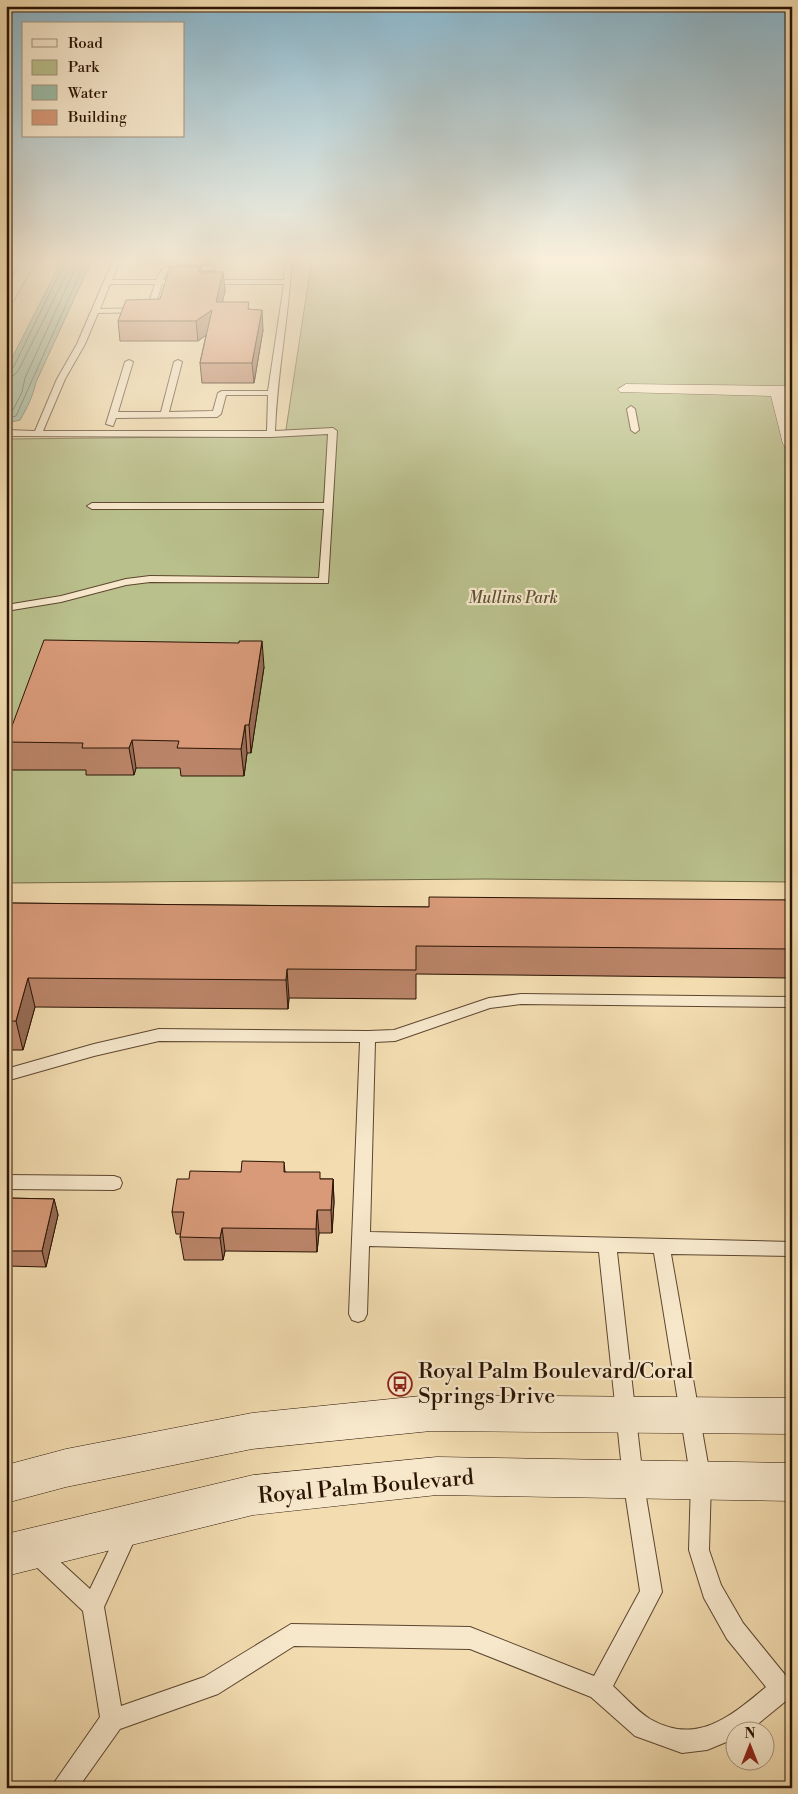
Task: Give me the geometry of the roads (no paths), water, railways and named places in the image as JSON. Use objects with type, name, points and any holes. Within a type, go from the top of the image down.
[{"type":"main road","points":[[626,389],[785,391],[792,444]]},
{"type":"main road","points":[[6,1484],[66,1468],[252,1431],[431,1413],[792,1416]]},
{"type":"main road","name":"Royal Palm Boulevard","points":[[19,1552],[253,1495],[437,1476],[792,1482]]},
{"type":"lane","points":[[38,433],[61,379],[82,342]]},
{"type":"lane","points":[[271,434],[272,393],[279,342]]},
{"type":"lane","points":[[106,434],[128,362]]},
{"type":"lane","points":[[164,414],[178,362]]},
{"type":"lane","points":[[112,415],[217,414],[222,393],[272,393]]},
{"type":"lane","points":[[631,410],[635,430]]},
{"type":"lane","points":[[6,433],[271,434],[333,431],[324,581],[142,580],[104,586],[54,601],[6,608]]},
{"type":"lane","points":[[92,506],[329,506]]},
{"type":"lane","points":[[6,1075],[94,1050],[159,1035],[368,1037],[395,1035],[489,1003],[521,999],[792,1002]]},
{"type":"lane","points":[[358,1314],[368,1037]]},
{"type":"lane","points":[[6,1182],[114,1184]]},
{"type":"lane","points":[[360,1239],[792,1249]]},
{"type":"lane","points":[[599,1689],[651,1592],[633,1480],[607,1244]]},
{"type":"lane","points":[[64,1788],[112,1720],[210,1686],[291,1635],[470,1638],[599,1689],[643,1728],[682,1742],[707,1740],[738,1725],[787,1687],[735,1631],[712,1590],[699,1550],[701,1481],[688,1415],[660,1245]]},
{"type":"lane","points":[[112,1720],[93,1606],[133,1523]]},
{"type":"lane","points":[[19,1552],[93,1606]]},
{"type":"water","points":[[20,342],[55,342],[20,420],[6,423],[6,370]]},
{"type":"place","name":"Royal Palm Boulevard/Coral Springs Drive","points":[[400,1384]]},
{"type":"park label","name":"Mullins Park","points":[[513,598]]}]
